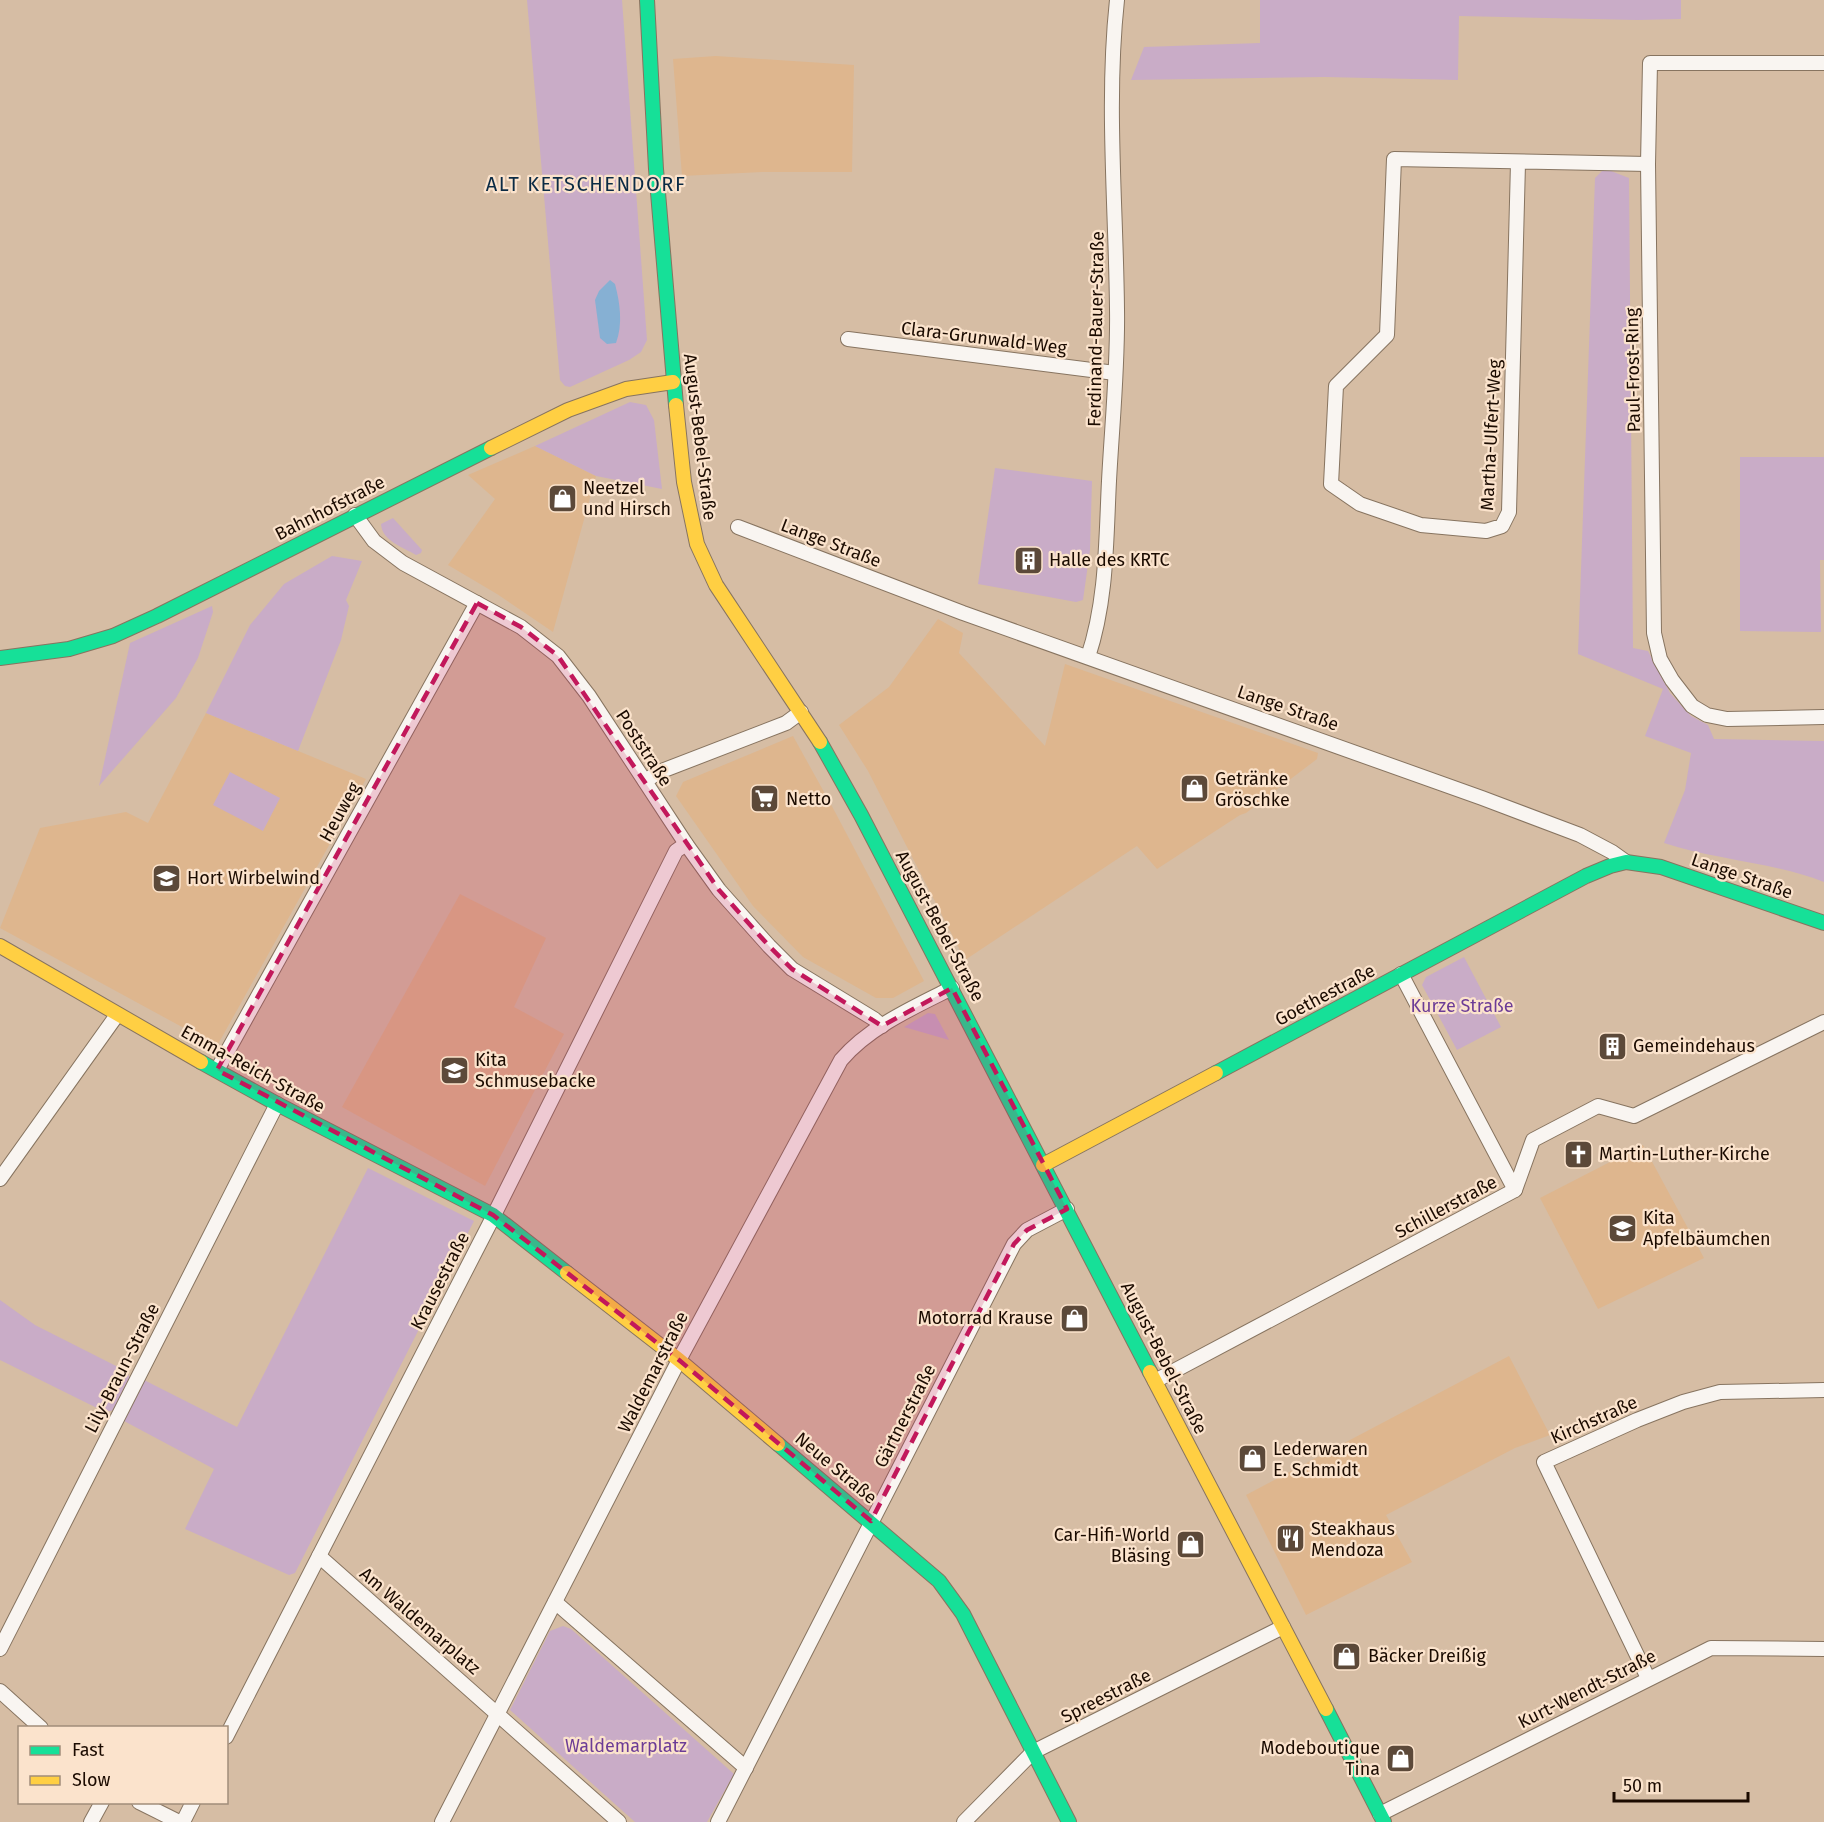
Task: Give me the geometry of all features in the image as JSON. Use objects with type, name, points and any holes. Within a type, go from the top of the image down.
[{"type":"street","name":"August-Bebel-Straße","points":[[647,0],[656,169],[673,382],[684,482],[697,544],[716,585],[832,761],[1382,1818]]},
{"type":"street","name":"Ferdinand-Bauer-Straße","points":[[1088,657],[1094,638],[1104,583],[1115,373],[1117,311],[1112,50],[1117,0]]},
{"type":"street","name":"Paul-Frost-Ring","points":[[1824,63],[1650,63],[1648,164],[1654,633],[1660,659],[1672,680],[1692,706],[1707,715],[1727,719],[1824,717]]},
{"type":"street","name":"Martha-Ulfert-Weg","points":[[1518,163],[1509,512],[1502,525],[1486,531],[1421,525],[1360,504],[1331,484],[1336,386],[1387,335],[1394,159],[1648,164]]},
{"type":"street","name":"Clara-Grunwald-Weg","points":[[848,339],[1115,373]]},
{"type":"street","name":"Bahnhofstraße","points":[[0,658],[69,649],[113,636],[568,410],[626,389],[673,382]]},
{"type":"street","name":"Poststraße","points":[[355,515],[374,542],[403,562],[521,627],[558,656],[589,696],[686,844],[719,890],[792,969],[882,1026]]},
{"type":"street","name":"Lange Straße","points":[[738,527],[963,613],[1482,798],[1580,835],[1626,862],[1661,867],[1824,923]]},
{"type":"street","name":"Heuweg","points":[[217,1070],[477,603]]},
{"type":"street","points":[[645,781],[659,772],[786,723],[801,712]]},
{"type":"street","name":"Krausestraße","points":[[228,1733],[494,1215],[676,851],[686,844]]},
{"type":"street","name":"Goethestraße","points":[[1043,1165],[1586,876],[1626,862]]},
{"type":"street","name":"Emma-Reich-Straße","points":[[0,946],[117,1015],[277,1104],[494,1215]]},
{"type":"street","points":[[1401,974],[1515,1190]]},
{"type":"street","name":"Waldemarstraße","points":[[442,1822],[679,1360],[841,1060],[850,1049],[882,1026],[952,988]]},
{"type":"street","points":[[0,1179],[117,1015]]},
{"type":"street","name":"Schillerstraße","points":[[1155,1381],[1515,1190],[1533,1140],[1598,1106],[1634,1116],[1824,1022]]},
{"type":"street","name":"Lily-Braun-Straße","points":[[0,1649],[277,1104]]},
{"type":"street","name":"Gärtnerstraße","points":[[718,1822],[1014,1244],[1027,1230],[1067,1209]]},
{"type":"street","name":"Neue Straße","points":[[494,1215],[679,1360],[939,1581],[963,1614],[1069,1822]]},
{"type":"street","name":"Kirchstraße","points":[[1648,1678],[1544,1462],[1637,1420],[1683,1402],[1720,1392],[1824,1390]]},
{"type":"street","name":"Am Waldemarplatz","points":[[319,1556],[498,1713]]},
{"type":"street","points":[[555,1602],[746,1768]]},
{"type":"street","name":"Spreestraße","points":[[964,1822],[1033,1752],[1283,1627]]},
{"type":"street","name":"Kurt-Wendt-Straße","points":[[1382,1818],[1648,1678],[1711,1648],[1824,1649]]},
{"type":"street","points":[[0,1691],[39,1726]]},
{"type":"street","points":[[498,1713],[619,1822]]},
{"type":"street","points":[[91,1822],[101,1804]]},
{"type":"street","points":[[141,1804],[181,1822],[192,1804]]},
{"type":"highlighted area","points":[[477,603],[521,627],[558,656],[719,890],[769,946],[792,969],[882,1026],[952,988],[1067,1209],[1027,1230],[1014,1244],[871,1521],[679,1360],[493,1215],[217,1070]]},
{"type":"shaded area","points":[[716,56],[854,65],[852,172],[762,172],[682,176],[673,59]]},
{"type":"shaded area","points":[[535,446],[596,476],[553,632],[497,594],[448,565],[495,499],[468,475]]},
{"type":"shaded area","points":[[938,619],[963,633],[959,653],[1045,746],[1065,664],[1318,753],[1317,759],[1246,813],[1157,869],[1137,846],[965,960],[868,771],[839,725],[889,687]]},
{"type":"shaded area","name":"Hort Wirbelwind","points":[[206,713],[366,779],[217,1046],[0,928],[40,828],[126,812],[148,823]]},
{"type":"shaded area","name":"Netto","points":[[793,736],[924,981],[893,998],[876,998],[803,957],[753,906],[676,796],[683,782]]},
{"type":"shaded area","name":"Kita Schmusebacke","points":[[460,894],[546,938],[514,1007],[564,1034],[485,1186],[342,1107]]},
{"type":"shaded area","name":"Kita Apfelbäumchen","points":[[1643,1145],[1704,1258],[1598,1309],[1540,1198]]},
{"type":"shaded area","points":[[1509,1356],[1550,1435],[1515,1448],[1386,1515],[1412,1562],[1306,1615],[1246,1495]]},
{"type":"green space","points":[[527,0],[622,0],[647,340],[641,352],[629,360],[570,387],[565,386],[560,380]]},
{"type":"green space","points":[[1260,0],[1681,0],[1681,19],[1459,16],[1458,80],[1325,77],[1131,80],[1144,47],[1260,43]]},
{"type":"green space","points":[[1602,171],[1611,171],[1629,178],[1633,648],[1648,651],[1670,693],[1691,716],[1708,725],[1714,739],[1824,741],[1824,882],[1784,870],[1664,843],[1685,790],[1691,753],[1645,736],[1663,689],[1578,654],[1595,178]]},
{"type":"green space","points":[[630,402],[646,405],[654,420],[662,489],[596,476],[535,446]]},
{"type":"green space","points":[[1740,457],[1824,457],[1824,560],[1820,560],[1821,632],[1740,631]]},
{"type":"green space","points":[[995,468],[1092,481],[1090,550],[1083,600],[1076,602],[978,584]]},
{"type":"green space","points":[[393,518],[422,550],[421,553],[416,555],[394,543],[385,535],[381,524]]},
{"type":"green space","points":[[332,556],[362,561],[346,600],[349,606],[341,640],[298,751],[206,713],[250,625],[284,584]]},
{"type":"green space","points":[[212,606],[213,612],[198,658],[176,698],[99,786],[130,643]]},
{"type":"green space","points":[[230,772],[280,798],[263,831],[213,805]]},
{"type":"green space","name":"Kurze Straße","points":[[1464,957],[1501,1027],[1457,1050],[1422,985],[1426,977]]},
{"type":"green space","points":[[928,1013],[935,1014],[949,1040],[904,1027]]},
{"type":"green space","points":[[368,1168],[474,1221],[295,1573],[289,1575],[185,1529],[214,1469],[124,1421],[144,1380],[237,1427]]},
{"type":"green space","points":[[0,1300],[35,1325],[126,1371],[130,1378],[115,1410],[105,1412],[0,1360]]},
{"type":"green space","name":"Waldemarplatz","points":[[563,1626],[571,1629],[734,1774],[707,1822],[635,1822],[510,1710],[550,1631]]},
{"type":"water","points":[[610,280],[615,284],[620,321],[616,343],[607,344],[600,338],[595,300],[599,291]]},
{"type":"traffic: fast","points":[[647,0],[656,169],[676,405]]},
{"type":"traffic: fast","points":[[0,658],[69,649],[113,636],[491,448]]},
{"type":"traffic: fast","points":[[820,742],[861,815],[1150,1372]]},
{"type":"traffic: fast","points":[[1216,1073],[1586,876],[1626,862],[1661,867],[1824,923]]},
{"type":"traffic: fast","points":[[201,1062],[277,1104],[493,1215],[567,1273]]},
{"type":"traffic: fast","points":[[778,1444],[939,1581],[963,1614],[1069,1822]]},
{"type":"traffic: fast","points":[[1326,1709],[1384,1822]]},
{"type":"traffic: slow","points":[[491,448],[568,410],[626,389],[673,382]]},
{"type":"traffic: slow","points":[[676,405],[684,482],[697,544],[716,585],[820,742]]},
{"type":"traffic: slow","points":[[0,946],[201,1062]]},
{"type":"traffic: slow","points":[[1043,1165],[1216,1073]]},
{"type":"traffic: slow","points":[[567,1273],[679,1360],[778,1444]]},
{"type":"traffic: slow","points":[[1150,1372],[1326,1709]]},
{"type":"place","name":"Neetzel und Hirsch","points":[[562,498]]},
{"type":"place","name":"Halle des KRTC","points":[[1028,560]]},
{"type":"place","name":"Getränke Gröschke","points":[[1194,789]]},
{"type":"place","name":"Netto","points":[[765,799]]},
{"type":"place","name":"Hort Wirbelwind","points":[[166,878]]},
{"type":"place","name":"Gemeindehaus","points":[[1612,1046]]},
{"type":"place","name":"Kita Schmusebacke","points":[[454,1070]]},
{"type":"place","name":"Martin-Luther-Kirche","points":[[1578,1154]]},
{"type":"place","name":"Kita Apfelbäumchen","points":[[1622,1228]]},
{"type":"place","name":"Motorrad Krause","points":[[1074,1318]]},
{"type":"place","name":"Lederwaren E. Schmidt","points":[[1252,1459]]},
{"type":"place","name":"Steakhaus Mendoza","points":[[1290,1539]]},
{"type":"place","name":"Car-Hifi-World Bläsing","points":[[1191,1545]]},
{"type":"place","name":"Bäcker Dreißig","points":[[1347,1656]]},
{"type":"place","name":"Modeboutique Tina","points":[[1401,1758]]},
{"type":"district","name":"ALT KETSCHENDORF","points":[[586,184]]}]
